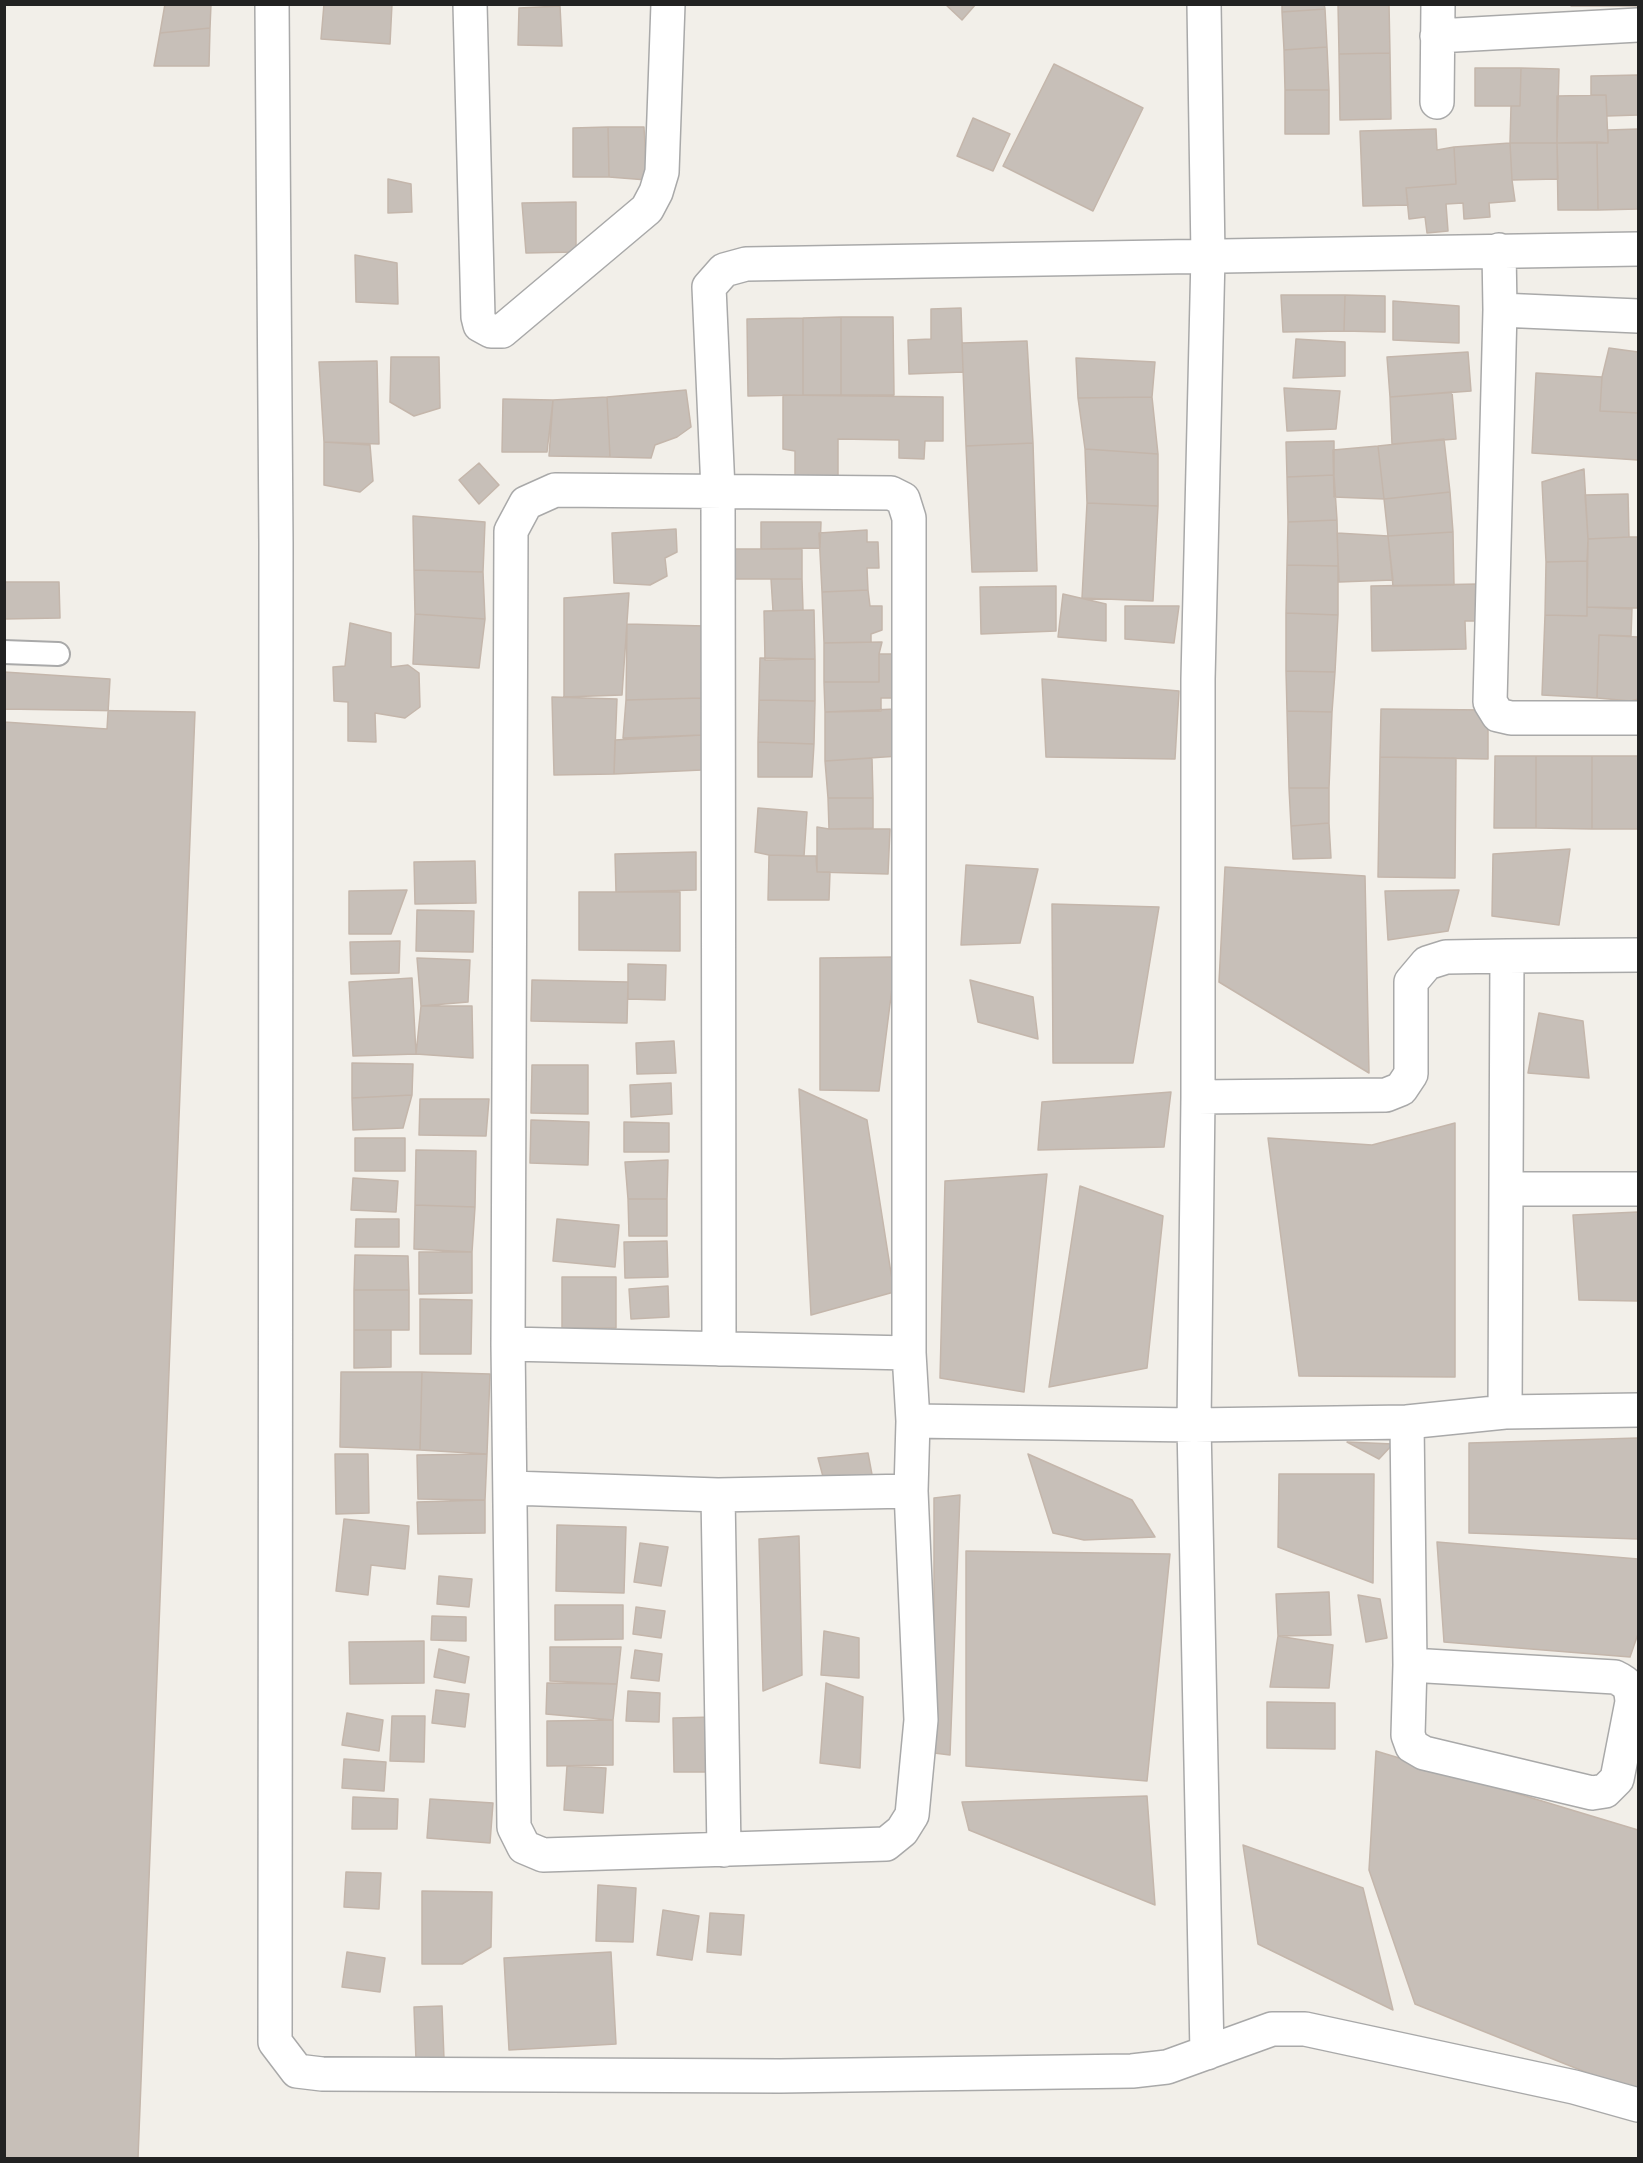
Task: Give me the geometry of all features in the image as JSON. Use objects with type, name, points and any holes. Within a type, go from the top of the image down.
[{"type":"street","points":[[272,4],[275,529],[275,2042],[297,2071],[322,2074],[780,2076],[1132,2071],[1167,2067],[1272,2029],[1305,2028],[1574,2087],[1638,2105]]},
{"type":"street","points":[[470,4],[478,317],[480,325],[491,331],[502,331],[646,209],[651,201],[662,172],[668,4]]},
{"type":"street","points":[[1204,4],[1208,256],[1198,680],[1198,1097],[1194,1425],[1207,2053]]},
{"type":"street","points":[[1437,102],[1437,20],[1561,16],[1638,25]]},
{"type":"street","points":[[720,1349],[718,490],[709,287],[724,270],[746,264],[1638,249]]},
{"type":"street","points":[[1499,250],[1500,310],[1490,702],[1498,715],[1511,718],[1638,718]]},
{"type":"street","points":[[1500,310],[1638,316]]},
{"type":"street","points":[[555,490],[718,490],[891,493],[903,499],[909,518],[909,1353],[913,1421],[911,1491],[921,1720],[912,1815],[902,1831],[886,1845],[543,1855],[524,1846],[514,1827],[508,1344],[511,531],[526,503],[555,490]]},
{"type":"street","points":[[1198,1097],[1386,1095],[1401,1089],[1411,1074],[1411,982],[1426,963],[1446,957],[1638,955]]},
{"type":"street","points":[[1505,1412],[1507,956]]},
{"type":"street","points":[[1506,1189],[1638,1189]]},
{"type":"street","points":[[508,1344],[909,1353]]},
{"type":"street","points":[[913,1421],[1194,1425],[1407,1422],[1505,1412],[1638,1410]]},
{"type":"street","points":[[1407,1422],[1410,1665],[1408,1735],[1412,1746],[1424,1753],[1592,1793],[1605,1791],[1617,1779],[1632,1702],[1631,1691],[1627,1683],[1615,1677],[1410,1665]]},
{"type":"street","points":[[511,1488],[718,1495],[911,1491]]},
{"type":"street","points":[[718,1495],[724,1850]]},
{"type":"lane","points":[[4,652],[58,654]]},
{"type":"building","points":[[165,4],[211,4],[210,28],[160,33]]},
{"type":"building","points":[[324,4],[392,4],[390,44],[321,39]]},
{"type":"building","points":[[945,4],[976,4],[962,20]]},
{"type":"building","points":[[1282,4],[1324,4],[1325,9],[1282,12]]},
{"type":"building","points":[[1338,4],[1389,4],[1390,53],[1339,54]]},
{"type":"building","points":[[1571,4],[1638,4],[1638,6],[1571,6]]},
{"type":"building","points":[[560,6],[562,46],[518,45],[519,8]]},
{"type":"building","points":[[1325,9],[1327,47],[1284,50],[1282,12]]},
{"type":"building","points":[[210,28],[209,66],[154,66],[160,33]]},
{"type":"building","points":[[1327,47],[1329,90],[1285,90],[1284,50]]},
{"type":"building","points":[[1390,53],[1391,119],[1340,120],[1339,54]]},
{"type":"building","points":[[1054,64],[1143,108],[1093,211],[1003,166]]},
{"type":"building","points":[[1475,68],[1521,68],[1520,106],[1475,106]]},
{"type":"building","points":[[1521,68],[1559,69],[1557,143],[1510,143],[1511,106],[1520,106]]},
{"type":"building","points":[[1638,75],[1638,115],[1607,116],[1606,95],[1591,95],[1591,76]]},
{"type":"building","points":[[1285,90],[1329,90],[1329,134],[1285,134]]},
{"type":"building","points":[[1606,95],[1608,143],[1557,143],[1557,96]]},
{"type":"building","points":[[973,118],[1010,134],[993,171],[957,156]]},
{"type":"building","points":[[608,127],[609,177],[573,177],[573,128]]},
{"type":"building","points":[[608,127],[644,127],[647,180],[609,177]]},
{"type":"building","points":[[1436,129],[1437,150],[1454,147],[1456,184],[1406,188],[1408,205],[1363,206],[1360,131]]},
{"type":"building","points":[[1638,129],[1638,209],[1598,210],[1597,142],[1608,143],[1608,130]]},
{"type":"building","points":[[1597,142],[1598,210],[1558,210],[1557,143]]},
{"type":"building","points":[[1510,143],[1515,201],[1489,203],[1490,217],[1464,219],[1463,203],[1446,204],[1448,231],[1427,233],[1425,217],[1409,219],[1406,188],[1456,184],[1454,147]]},
{"type":"building","points":[[1510,143],[1557,143],[1558,179],[1512,180]]},
{"type":"building","points":[[388,179],[411,184],[412,212],[388,213]]},
{"type":"building","points":[[576,202],[576,252],[526,253],[522,203]]},
{"type":"building","points":[[355,255],[397,263],[398,304],[356,302]]},
{"type":"building","points":[[1281,295],[1345,295],[1344,331],[1283,332]]},
{"type":"building","points":[[1345,295],[1385,296],[1385,332],[1344,331]]},
{"type":"building","points":[[1393,301],[1459,306],[1459,343],[1393,340]]},
{"type":"building","points":[[961,308],[963,372],[909,374],[908,340],[931,339],[931,309]]},
{"type":"building","points":[[841,317],[841,395],[803,395],[803,318]]},
{"type":"building","points":[[841,317],[893,317],[894,395],[841,395]]},
{"type":"building","points":[[803,318],[803,395],[748,396],[747,319]]},
{"type":"building","points":[[1296,339],[1345,342],[1345,376],[1293,378]]},
{"type":"building","points":[[1027,341],[1033,443],[966,446],[962,343]]},
{"type":"building","points":[[1609,348],[1638,352],[1638,413],[1600,411],[1602,377]]},
{"type":"building","points":[[1468,352],[1471,391],[1390,397],[1387,357]]},
{"type":"building","points":[[391,357],[439,357],[440,408],[414,416],[390,402]]},
{"type":"building","points":[[1076,358],[1155,362],[1152,397],[1078,398]]},
{"type":"building","points":[[377,361],[379,444],[324,442],[319,362]]},
{"type":"building","points":[[1536,373],[1602,377],[1600,411],[1638,413],[1638,460],[1532,453]]},
{"type":"building","points":[[1284,388],[1340,391],[1336,429],[1287,431]]},
{"type":"building","points":[[686,390],[691,427],[677,437],[655,445],[651,458],[610,457],[607,397]]},
{"type":"building","points":[[1452,392],[1456,439],[1392,444],[1390,397]]},
{"type":"building","points":[[783,395],[943,397],[943,441],[925,441],[924,459],[899,458],[899,440],[838,439],[838,478],[795,477],[795,451],[783,449]]},
{"type":"building","points":[[607,397],[610,457],[549,456],[553,400]]},
{"type":"building","points":[[1152,397],[1158,454],[1085,449],[1078,398]]},
{"type":"building","points":[[503,399],[553,400],[547,452],[502,452]]},
{"type":"building","points":[[1444,439],[1450,492],[1384,499],[1378,446]]},
{"type":"building","points":[[1334,441],[1334,475],[1287,477],[1286,442]]},
{"type":"building","points":[[324,442],[370,445],[373,481],[360,492],[324,485]]},
{"type":"building","points":[[1033,443],[1037,571],[972,572],[966,446]]},
{"type":"building","points":[[1378,446],[1384,499],[1334,497],[1333,450]]},
{"type":"building","points":[[1085,449],[1158,454],[1158,506],[1087,503]]},
{"type":"building","points":[[479,463],[499,485],[479,504],[459,480]]},
{"type":"building","points":[[1584,469],[1587,561],[1546,562],[1542,482]]},
{"type":"building","points":[[1334,475],[1337,520],[1288,522],[1287,477]]},
{"type":"building","points":[[1450,492],[1453,532],[1388,536],[1384,499]]},
{"type":"building","points":[[1628,494],[1629,537],[1588,539],[1585,495]]},
{"type":"building","points":[[1087,503],[1158,506],[1153,601],[1082,598]]},
{"type":"building","points":[[413,516],[485,522],[483,572],[414,570]]},
{"type":"building","points":[[1337,520],[1338,566],[1287,565],[1288,522]]},
{"type":"building","points":[[761,522],[821,522],[820,548],[761,549]]},
{"type":"building","points":[[676,529],[677,552],[665,558],[667,576],[650,585],[614,583],[612,533]]},
{"type":"building","points":[[867,530],[867,542],[878,542],[879,568],[867,568],[868,590],[822,592],[819,533]]},
{"type":"building","points":[[1453,532],[1454,585],[1393,586],[1388,536]]},
{"type":"building","points":[[1337,533],[1388,536],[1393,580],[1339,582]]},
{"type":"building","points":[[1638,537],[1638,608],[1587,607],[1588,539]]},
{"type":"building","points":[[732,549],[802,549],[802,579],[732,579]]},
{"type":"building","points":[[1587,561],[1587,616],[1545,615],[1546,562]]},
{"type":"building","points":[[1287,565],[1338,566],[1338,615],[1286,613]]},
{"type":"building","points":[[414,570],[483,572],[485,619],[415,614]]},
{"type":"building","points":[[771,579],[802,579],[803,610],[773,611]]},
{"type":"building","points":[[4,582],[59,582],[60,618],[4,619]]},
{"type":"building","points":[[1479,584],[1480,621],[1465,621],[1466,649],[1372,651],[1371,586]]},
{"type":"building","points":[[1056,586],[1056,631],[981,634],[980,587]]},
{"type":"building","points":[[868,590],[870,606],[882,606],[882,630],[871,634],[871,642],[824,643],[822,592]]},
{"type":"building","points":[[629,593],[622,695],[564,697],[564,598]]},
{"type":"building","points":[[1063,594],[1106,604],[1106,641],[1058,637]]},
{"type":"building","points":[[1125,606],[1179,606],[1174,643],[1125,639]]},
{"type":"building","points":[[1587,607],[1632,609],[1631,636],[1599,635],[1597,698],[1542,695],[1545,615],[1587,616]]},
{"type":"building","points":[[814,610],[815,659],[765,660],[764,611]]},
{"type":"building","points":[[1286,613],[1338,615],[1335,672],[1286,671]]},
{"type":"building","points":[[415,614],[485,619],[479,668],[413,664]]},
{"type":"building","points":[[350,623],[391,633],[391,667],[408,665],[419,673],[420,707],[405,718],[375,713],[376,742],[348,741],[348,702],[334,701],[333,667],[345,666]]},
{"type":"building","points":[[627,624],[705,626],[702,698],[626,700]]},
{"type":"building","points":[[1599,635],[1638,637],[1638,699],[1631,701],[1597,698]]},
{"type":"building","points":[[882,642],[879,654],[879,682],[824,682],[824,643]]},
{"type":"building","points":[[879,654],[902,654],[902,698],[881,698],[881,711],[825,712],[824,682],[879,682]]},
{"type":"building","points":[[760,658],[815,659],[815,701],[759,700]]},
{"type":"building","points":[[1286,671],[1335,672],[1332,712],[1287,711]]},
{"type":"building","points":[[4,672],[110,679],[107,729],[4,722]]},
{"type":"building","points":[[1042,679],[1179,691],[1175,759],[1046,757]]},
{"type":"building","points":[[552,697],[617,699],[614,774],[554,775]]},
{"type":"building","points":[[702,698],[702,735],[623,738],[626,700]]},
{"type":"building","points":[[759,700],[815,701],[814,744],[758,742]]},
{"type":"building","points":[[4,709],[195,712],[138,2158],[4,2158]]},
{"type":"building","points":[[896,709],[899,756],[825,761],[825,712]]},
{"type":"building","points":[[1381,709],[1488,710],[1488,759],[1380,757]]},
{"type":"building","points":[[1287,711],[1332,712],[1329,788],[1289,788]]},
{"type":"building","points":[[702,735],[702,770],[614,774],[615,740]]},
{"type":"building","points":[[758,742],[814,744],[812,777],[758,777]]},
{"type":"building","points":[[1495,756],[1536,756],[1536,828],[1494,828]]},
{"type":"building","points":[[1536,756],[1592,756],[1592,829],[1536,828]]},
{"type":"building","points":[[1592,756],[1638,756],[1638,829],[1592,829]]},
{"type":"building","points":[[1380,757],[1456,758],[1455,878],[1378,877]]},
{"type":"building","points":[[872,758],[873,798],[828,798],[825,761]]},
{"type":"building","points":[[1289,788],[1329,788],[1329,823],[1291,826]]},
{"type":"building","points":[[828,798],[873,798],[873,828],[829,829]]},
{"type":"building","points":[[758,808],[807,812],[804,856],[769,855],[755,852]]},
{"type":"building","points":[[1329,823],[1331,858],[1293,859],[1291,826]]},
{"type":"building","points":[[817,827],[890,829],[888,874],[817,872]]},
{"type":"building","points":[[1570,849],[1559,925],[1492,916],[1493,854]]},
{"type":"building","points":[[696,852],[696,890],[616,892],[615,854]]},
{"type":"building","points":[[769,855],[816,856],[817,872],[830,872],[829,900],[768,900]]},
{"type":"building","points":[[475,861],[476,903],[415,904],[414,862]]},
{"type":"building","points":[[966,865],[1038,869],[1020,943],[961,945]]},
{"type":"building","points":[[1225,867],[1365,876],[1369,1073],[1219,982]]},
{"type":"building","points":[[407,890],[391,934],[349,934],[349,891]]},
{"type":"building","points":[[1459,890],[1448,931],[1388,940],[1385,891]]},
{"type":"building","points":[[579,892],[680,892],[680,951],[579,950]]},
{"type":"building","points":[[1052,904],[1159,907],[1133,1063],[1053,1063]]},
{"type":"building","points":[[417,910],[474,911],[473,952],[416,951]]},
{"type":"building","points":[[400,941],[399,973],[351,974],[350,942]]},
{"type":"building","points":[[896,957],[879,1091],[820,1090],[820,958]]},
{"type":"building","points":[[417,958],[470,960],[468,1002],[421,1006]]},
{"type":"building","points":[[628,964],[666,965],[665,1000],[628,999]]},
{"type":"building","points":[[412,978],[416,1054],[353,1056],[349,982]]},
{"type":"building","points":[[532,980],[628,982],[627,1023],[531,1021]]},
{"type":"building","points":[[970,980],[1033,997],[1038,1039],[978,1022]]},
{"type":"building","points":[[421,1006],[472,1006],[473,1058],[416,1054]]},
{"type":"building","points":[[1539,1013],[1583,1021],[1589,1078],[1528,1073]]},
{"type":"building","points":[[674,1041],[676,1073],[637,1074],[636,1043]]},
{"type":"building","points":[[352,1063],[413,1064],[412,1095],[352,1098]]},
{"type":"building","points":[[532,1065],[588,1065],[588,1114],[531,1113]]},
{"type":"building","points":[[671,1083],[672,1114],[631,1117],[630,1085]]},
{"type":"building","points":[[799,1089],[867,1120],[894,1292],[811,1315]]},
{"type":"building","points":[[1171,1092],[1164,1147],[1038,1150],[1042,1102]]},
{"type":"building","points":[[412,1095],[403,1128],[353,1130],[352,1098]]},
{"type":"building","points":[[420,1099],[489,1099],[486,1136],[419,1135]]},
{"type":"building","points":[[531,1120],[589,1122],[588,1165],[530,1163]]},
{"type":"building","points":[[624,1122],[669,1123],[669,1152],[624,1152]]},
{"type":"building","points":[[1455,1123],[1455,1377],[1299,1376],[1268,1138],[1372,1145]]},
{"type":"building","points":[[355,1138],[405,1138],[405,1171],[355,1171]]},
{"type":"building","points":[[416,1150],[476,1151],[475,1207],[415,1205]]},
{"type":"building","points":[[668,1160],[667,1199],[628,1199],[625,1162]]},
{"type":"building","points":[[1047,1174],[1024,1392],[940,1378],[945,1181]]},
{"type":"building","points":[[353,1178],[398,1181],[396,1212],[351,1210]]},
{"type":"building","points":[[1080,1186],[1163,1216],[1147,1368],[1049,1387]]},
{"type":"building","points":[[628,1199],[667,1199],[667,1236],[629,1236]]},
{"type":"building","points":[[415,1205],[475,1207],[472,1252],[414,1249]]},
{"type":"building","points":[[1638,1212],[1638,1301],[1579,1300],[1573,1215]]},
{"type":"building","points":[[356,1219],[399,1219],[399,1247],[355,1247]]},
{"type":"building","points":[[557,1219],[619,1225],[615,1267],[553,1261]]},
{"type":"building","points":[[667,1241],[668,1277],[625,1278],[624,1242]]},
{"type":"building","points":[[419,1252],[472,1252],[472,1293],[419,1294]]},
{"type":"building","points":[[355,1255],[408,1256],[409,1290],[354,1290]]},
{"type":"building","points":[[562,1277],[616,1277],[616,1328],[562,1328]]},
{"type":"building","points":[[668,1286],[669,1317],[631,1319],[629,1289]]},
{"type":"building","points":[[354,1290],[409,1290],[409,1330],[354,1330]]},
{"type":"building","points":[[420,1299],[472,1300],[471,1354],[420,1354]]},
{"type":"building","points":[[354,1330],[391,1330],[391,1367],[354,1368]]},
{"type":"building","points":[[341,1372],[422,1372],[420,1450],[340,1447]]},
{"type":"building","points":[[422,1372],[490,1374],[487,1454],[420,1450]]},
{"type":"building","points":[[1638,1438],[1638,1539],[1469,1533],[1469,1443]]},
{"type":"building","points":[[1347,1442],[1393,1444],[1379,1459]]},
{"type":"building","points":[[868,1453],[873,1480],[825,1484],[818,1458]]},
{"type":"building","points":[[335,1454],[368,1454],[369,1513],[336,1514]]},
{"type":"building","points":[[487,1454],[485,1500],[418,1499],[417,1455]]},
{"type":"building","points":[[1028,1454],[1132,1500],[1155,1537],[1084,1540],[1053,1533]]},
{"type":"building","points":[[1279,1474],[1374,1474],[1373,1583],[1278,1547]]},
{"type":"building","points":[[960,1495],[950,1755],[934,1753],[934,1498]]},
{"type":"building","points":[[485,1500],[485,1533],[418,1534],[417,1502]]},
{"type":"building","points":[[344,1519],[409,1526],[405,1569],[371,1565],[368,1595],[336,1591]]},
{"type":"building","points":[[557,1525],[626,1527],[624,1593],[556,1591]]},
{"type":"building","points":[[799,1536],[802,1675],[763,1691],[759,1539]]},
{"type":"building","points":[[1437,1542],[1638,1559],[1638,1634],[1630,1657],[1444,1642]]},
{"type":"building","points":[[640,1543],[668,1547],[661,1586],[634,1582]]},
{"type":"building","points":[[966,1551],[1170,1554],[1147,1781],[966,1766]]},
{"type":"building","points":[[439,1576],[472,1579],[469,1607],[437,1604]]},
{"type":"building","points":[[1329,1592],[1331,1635],[1278,1636],[1276,1594]]},
{"type":"building","points":[[1358,1595],[1380,1599],[1387,1638],[1366,1642]]},
{"type":"building","points":[[555,1605],[623,1605],[623,1639],[555,1640]]},
{"type":"building","points":[[636,1607],[665,1611],[661,1638],[633,1634]]},
{"type":"building","points":[[432,1616],[466,1617],[466,1641],[431,1640]]},
{"type":"building","points":[[824,1631],[859,1638],[859,1678],[821,1675]]},
{"type":"building","points":[[1278,1636],[1333,1645],[1329,1688],[1270,1687]]},
{"type":"building","points":[[424,1641],[424,1683],[350,1684],[349,1642]]},
{"type":"building","points":[[550,1647],[621,1647],[617,1684],[550,1681]]},
{"type":"building","points":[[439,1649],[469,1657],[465,1683],[434,1677]]},
{"type":"building","points":[[635,1650],[662,1654],[659,1681],[631,1678]]},
{"type":"building","points":[[547,1683],[617,1684],[613,1720],[546,1714]]},
{"type":"building","points":[[826,1683],[863,1697],[860,1768],[820,1763]]},
{"type":"building","points":[[436,1690],[469,1694],[465,1727],[432,1723]]},
{"type":"building","points":[[628,1691],[660,1693],[659,1722],[626,1721]]},
{"type":"building","points":[[1267,1702],[1335,1703],[1335,1749],[1267,1748]]},
{"type":"building","points":[[347,1713],[383,1720],[379,1751],[342,1745]]},
{"type":"building","points":[[392,1716],[425,1716],[424,1762],[390,1761]]},
{"type":"building","points":[[714,1717],[715,1772],[674,1772],[673,1718]]},
{"type":"building","points":[[613,1720],[613,1765],[547,1766],[547,1721]]},
{"type":"building","points":[[1376,1751],[1638,1830],[1638,2093],[1415,2004],[1369,1870]]},
{"type":"building","points":[[344,1759],[386,1762],[384,1791],[342,1788]]},
{"type":"building","points":[[567,1766],[606,1768],[603,1813],[564,1810]]},
{"type":"building","points":[[1147,1796],[1155,1905],[969,1830],[962,1802]]},
{"type":"building","points":[[353,1797],[398,1799],[397,1829],[352,1829]]},
{"type":"building","points":[[430,1799],[493,1803],[490,1843],[427,1838]]},
{"type":"building","points":[[1243,1845],[1363,1888],[1393,2010],[1258,1944]]},
{"type":"building","points":[[346,1872],[381,1873],[379,1909],[344,1907]]},
{"type":"building","points":[[598,1885],[636,1888],[633,1942],[596,1941]]},
{"type":"building","points":[[422,1891],[492,1892],[491,1947],[462,1964],[422,1964]]},
{"type":"building","points":[[663,1910],[699,1916],[692,1960],[657,1955]]},
{"type":"building","points":[[710,1913],[744,1915],[741,1955],[707,1952]]},
{"type":"building","points":[[347,1952],[385,1958],[380,1992],[342,1987]]},
{"type":"building","points":[[611,1952],[616,2044],[509,2050],[504,1958]]},
{"type":"building","points":[[442,2006],[444,2059],[416,2060],[414,2007]]}]
